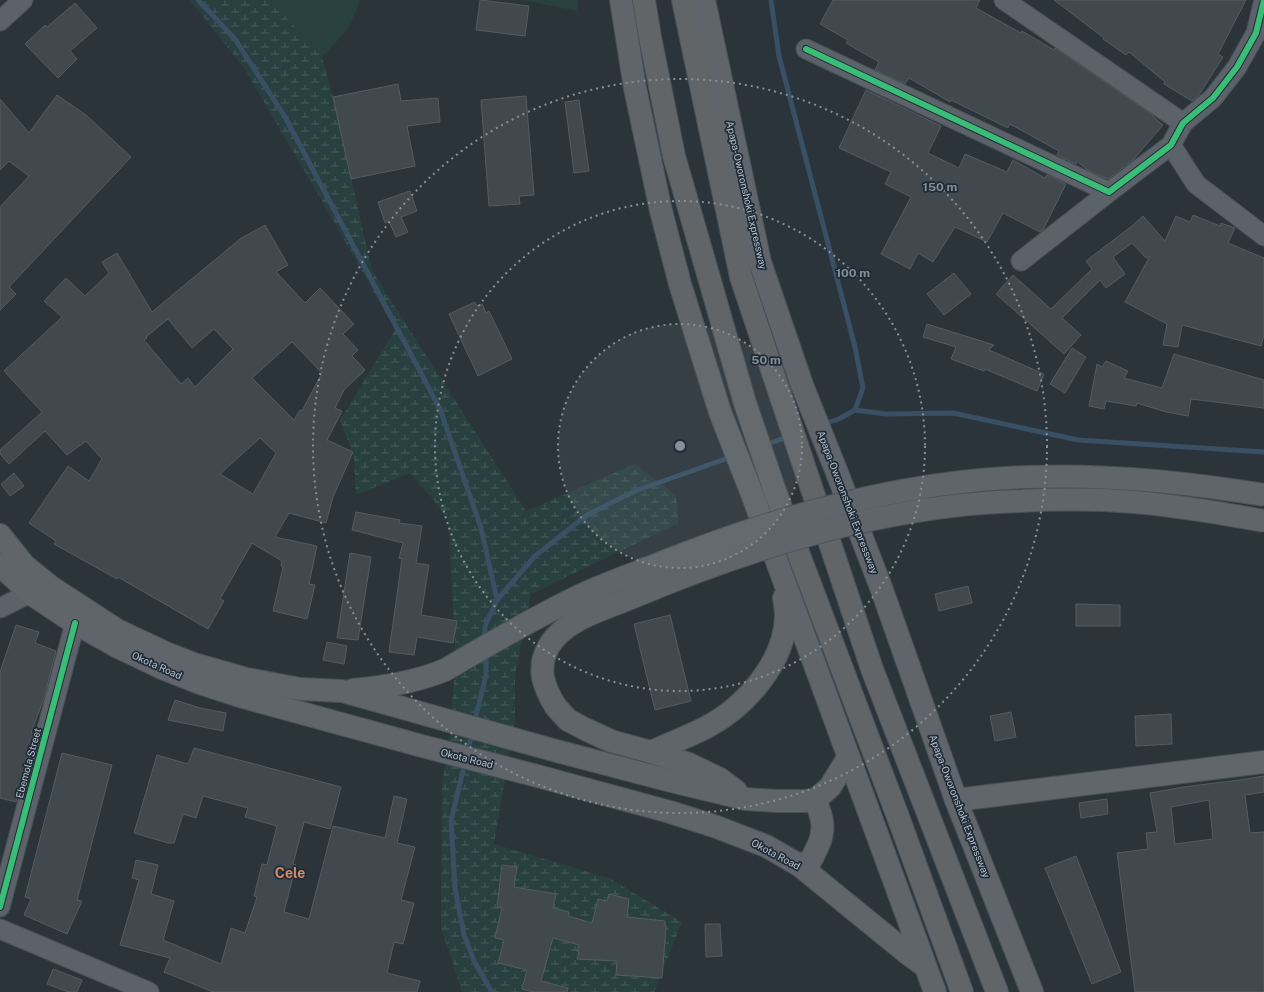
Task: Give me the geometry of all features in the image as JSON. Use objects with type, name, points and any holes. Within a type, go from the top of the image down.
[{"type":"highway","points":[[644,0],[674,156],[745,403],[776,494],[897,814],[962,992]]},
{"type":"highway","points":[[683,0],[740,277],[809,478],[872,669],[997,992]]},
{"type":"main road","points":[[621,0],[635,88],[661,211],[680,284],[720,412],[754,499],[935,992]]},
{"type":"main road","name":"Apapa-Oworonshoki Expressway","points":[[704,0],[760,262],[802,385],[882,590],[956,800],[1032,992]]},
{"type":"main road","points":[[342,691],[376,688],[427,678],[445,670],[491,643],[579,596],[685,553],[749,530],[810,512],[868,498],[909,490],[967,482],[1036,477],[1098,477],[1158,480],[1218,487],[1264,495]]},
{"type":"main road","points":[[746,799],[720,779],[689,764],[611,741],[568,720],[556,707],[543,683],[542,670],[544,658],[554,639],[570,625],[649,590],[716,564],[758,550],[854,523],[903,513],[965,504],[1079,499],[1134,502],[1183,507],[1264,521]]},
{"type":"main road","name":"Okota Road","points":[[0,535],[24,565],[51,587],[117,630],[245,688],[342,691],[553,750],[746,799],[776,801],[815,800]]},
{"type":"main road","points":[[651,752],[705,728],[727,714],[743,701],[768,671],[783,636],[786,616],[784,592],[775,556]]},
{"type":"main road","name":"Okota Road","points":[[0,566],[30,593],[75,623],[116,646],[162,668],[245,688],[422,746],[541,777],[714,826],[766,846],[799,865],[925,966]]},
{"type":"main road","points":[[799,865],[811,860],[822,835],[822,815],[815,800],[830,787],[848,758]]},
{"type":"main road","points":[[956,800],[1264,762]]},
{"type":"street","points":[[0,21],[23,0]]},
{"type":"street","points":[[1004,0],[1183,123]]},
{"type":"street","points":[[1021,261],[1109,192],[1171,146],[1183,123],[1213,98],[1237,67],[1256,33],[1264,0]]},
{"type":"street","points":[[806,49],[1109,192]]},
{"type":"street","points":[[1171,146],[1196,184],[1264,236]]},
{"type":"street","points":[[0,608],[30,593]]},
{"type":"street","name":"Ebemola Street","points":[[0,907],[75,623]]},
{"type":"street","points":[[0,929],[122,987],[150,992]]},
{"type":"green space","points":[[190,0],[271,0],[322,57],[333,97],[372,271],[526,511],[635,464],[676,495],[679,523],[531,594],[515,676],[515,719],[494,844],[609,878],[682,922],[654,992],[462,992],[441,928],[442,785],[448,746],[456,660],[448,520],[432,498],[410,473],[356,495],[354,457],[340,420],[395,330],[336,225],[244,68]]},
{"type":"green space","points":[[271,0],[360,0],[349,28],[322,57]]},
{"type":"green space","points":[[521,0],[577,0],[578,11]]},
{"type":"building","points":[[480,0],[529,6],[525,36],[476,30]]},
{"type":"building","points":[[833,0],[980,0],[976,8],[1021,33],[1022,31],[1054,50],[1055,48],[1147,111],[1163,125],[1133,160],[1108,179],[1087,170],[1077,161],[1076,164],[1057,155],[1059,151],[1010,124],[1008,128],[951,100],[950,102],[909,78],[905,84],[875,70],[879,62],[846,43],[848,40],[820,24]]},
{"type":"building","points":[[1054,0],[1246,0],[1218,54],[1223,57],[1199,95],[1192,101],[1164,84],[1165,82],[1129,52],[1126,55],[1103,39],[1104,38]]},
{"type":"building","points":[[75,3],[97,28],[70,51],[77,59],[58,78],[25,44],[45,25],[47,27]]},
{"type":"building","points":[[398,84],[401,101],[438,98],[440,122],[407,126],[415,166],[351,179],[333,97]]},
{"type":"building","points":[[866,90],[941,126],[928,153],[959,168],[965,154],[1007,172],[1013,160],[1045,178],[1047,175],[1066,184],[1043,230],[1040,232],[1003,213],[987,242],[955,227],[933,262],[918,253],[910,269],[881,254],[911,197],[885,184],[891,172],[839,148]]},
{"type":"building","points":[[57,95],[86,115],[131,157],[9,287],[16,294],[0,310],[0,207],[29,176],[9,161],[0,170],[0,99],[29,133]]},
{"type":"building","points":[[526,96],[534,195],[519,196],[520,204],[489,206],[481,100]]},
{"type":"building","points":[[579,100],[589,171],[574,173],[565,102]]},
{"type":"building","points":[[410,191],[417,211],[401,217],[408,232],[396,237],[389,221],[385,223],[378,202]]},
{"type":"building","points":[[1193,215],[1220,226],[1221,223],[1235,228],[1228,243],[1264,258],[1264,335],[1261,346],[1182,325],[1178,347],[1163,345],[1167,324],[1125,302],[1150,256],[1146,258],[1132,243],[1113,257],[1125,274],[1106,288],[1100,280],[1062,318],[1081,335],[1064,354],[996,294],[1013,275],[1051,309],[1092,269],[1086,261],[1143,216],[1165,241],[1176,216],[1190,222]]},
{"type":"building","points":[[265,225],[288,265],[276,272],[305,303],[320,288],[354,324],[343,334],[358,350],[352,356],[365,370],[344,390],[335,408],[342,411],[327,440],[353,452],[333,497],[326,523],[289,513],[275,537],[317,546],[309,584],[315,585],[307,619],[273,611],[283,567],[281,566],[282,561],[252,543],[220,599],[224,601],[208,629],[118,577],[117,579],[54,544],[56,541],[29,523],[68,466],[89,481],[102,459],[86,441],[67,455],[45,431],[9,464],[0,454],[0,450],[42,412],[4,371],[62,317],[44,301],[66,278],[85,296],[109,273],[102,262],[117,253],[152,312],[240,239]],"holes":[[[168,319],[192,348],[214,329],[233,349],[195,387],[188,378],[181,384],[144,340]],[[292,342],[322,373],[302,411],[300,410],[294,420],[252,378]],[[260,438],[276,453],[253,494],[220,474]]]},
{"type":"building","points":[[954,273],[971,294],[944,315],[927,294]]},
{"type":"building","points":[[475,302],[477,306],[482,304],[486,313],[489,311],[512,359],[478,376],[449,314]]},
{"type":"building","points":[[927,324],[994,345],[989,350],[1044,374],[1037,391],[985,369],[984,371],[951,359],[956,347],[923,337]]},
{"type":"building","points":[[1072,348],[1086,357],[1065,393],[1050,384]]},
{"type":"building","points":[[1174,354],[1264,380],[1264,408],[1191,399],[1188,416],[1166,412],[1137,403],[1136,406],[1106,401],[1104,409],[1089,406],[1097,364],[1102,367],[1106,361],[1128,371],[1124,378],[1162,388]]},
{"type":"building","points":[[14,473],[24,486],[10,496],[1,484]]},
{"type":"building","points":[[356,512],[400,520],[399,523],[422,526],[416,563],[429,565],[421,615],[457,621],[453,643],[417,637],[414,655],[389,652],[402,559],[399,558],[403,543],[352,530]]},
{"type":"building","points":[[350,553],[371,557],[358,640],[337,638]]},
{"type":"building","points":[[968,586],[972,603],[939,611],[935,594]]},
{"type":"building","points":[[1076,604],[1120,605],[1120,626],[1076,626]]},
{"type":"building","points":[[670,615],[691,701],[655,710],[634,624]]},
{"type":"building","points":[[16,625],[39,632],[35,643],[56,651],[44,698],[31,733],[34,734],[16,802],[0,798],[0,672]]},
{"type":"building","points":[[327,642],[347,646],[344,664],[323,660]]},
{"type":"building","points":[[175,700],[200,708],[226,713],[223,731],[168,720]]},
{"type":"building","points":[[1011,712],[1016,737],[995,741],[990,716]]},
{"type":"building","points":[[1171,714],[1172,744],[1136,746],[1135,716]]},
{"type":"building","points":[[194,748],[341,787],[330,829],[304,822],[293,864],[296,865],[284,912],[309,919],[333,826],[385,838],[394,796],[407,799],[397,843],[415,847],[401,900],[414,903],[403,944],[394,942],[387,973],[420,981],[417,992],[213,992],[164,972],[170,958],[120,945],[139,880],[132,878],[136,860],[158,865],[151,894],[174,901],[163,940],[221,964],[231,928],[245,933],[257,897],[254,896],[262,864],[267,865],[277,826],[245,817],[248,808],[203,796],[196,818],[183,814],[174,843],[168,843],[134,833],[157,755],[188,764]]},
{"type":"building","points":[[62,753],[112,765],[77,900],[82,901],[67,934],[24,915],[31,899],[25,897]]},
{"type":"building","points":[[1264,776],[1264,792],[1245,795],[1250,833],[1264,832],[1264,992],[1135,992],[1117,853],[1148,849],[1146,833],[1157,832],[1150,793],[1183,787]],"holes":[[[1209,800],[1213,839],[1175,844],[1171,807]]]},
{"type":"building","points":[[1107,799],[1108,814],[1081,818],[1079,803]]},
{"type":"building","points":[[1076,856],[1121,972],[1092,984],[1045,868]]},
{"type":"building","points":[[502,865],[517,867],[514,887],[556,894],[553,908],[569,912],[568,916],[592,923],[598,899],[607,901],[609,894],[629,899],[627,917],[665,921],[666,926],[662,978],[616,975],[617,961],[577,959],[579,945],[553,938],[541,981],[568,988],[567,992],[533,992],[522,989],[527,970],[498,963],[504,940],[495,938],[502,908],[497,907]]},
{"type":"building","points":[[705,924],[720,924],[722,956],[706,957]]},
{"type":"building","points":[[53,969],[82,980],[77,992],[68,992],[47,984]]},
{"type":"waterway","points":[[198,0],[235,39],[285,117],[440,409],[481,528],[497,600]]},
{"type":"waterway","points":[[771,0],[779,56],[855,347],[863,388],[855,410],[839,419],[824,424]]},
{"type":"waterway","points":[[855,410],[886,414],[953,413],[1078,440],[1264,452]]},
{"type":"waterway","points":[[765,445],[790,436]]},
{"type":"waterway","points":[[485,639],[485,626],[497,600],[535,556],[587,515],[635,491],[731,457]]},
{"type":"waterway","points":[[474,724],[486,675],[486,653]]},
{"type":"waterway","points":[[467,753],[472,733]]},
{"type":"waterway","points":[[465,762],[451,821],[455,888],[464,935],[475,963],[492,992]]},
{"type":"cycle path","points":[[806,49],[1109,192],[1171,145],[1183,123],[1213,98],[1237,67],[1256,33],[1264,0]]},
{"type":"cycle path","points":[[0,907],[75,623]]},
{"type":"district","name":"Cele","points":[[290,873]]}]
